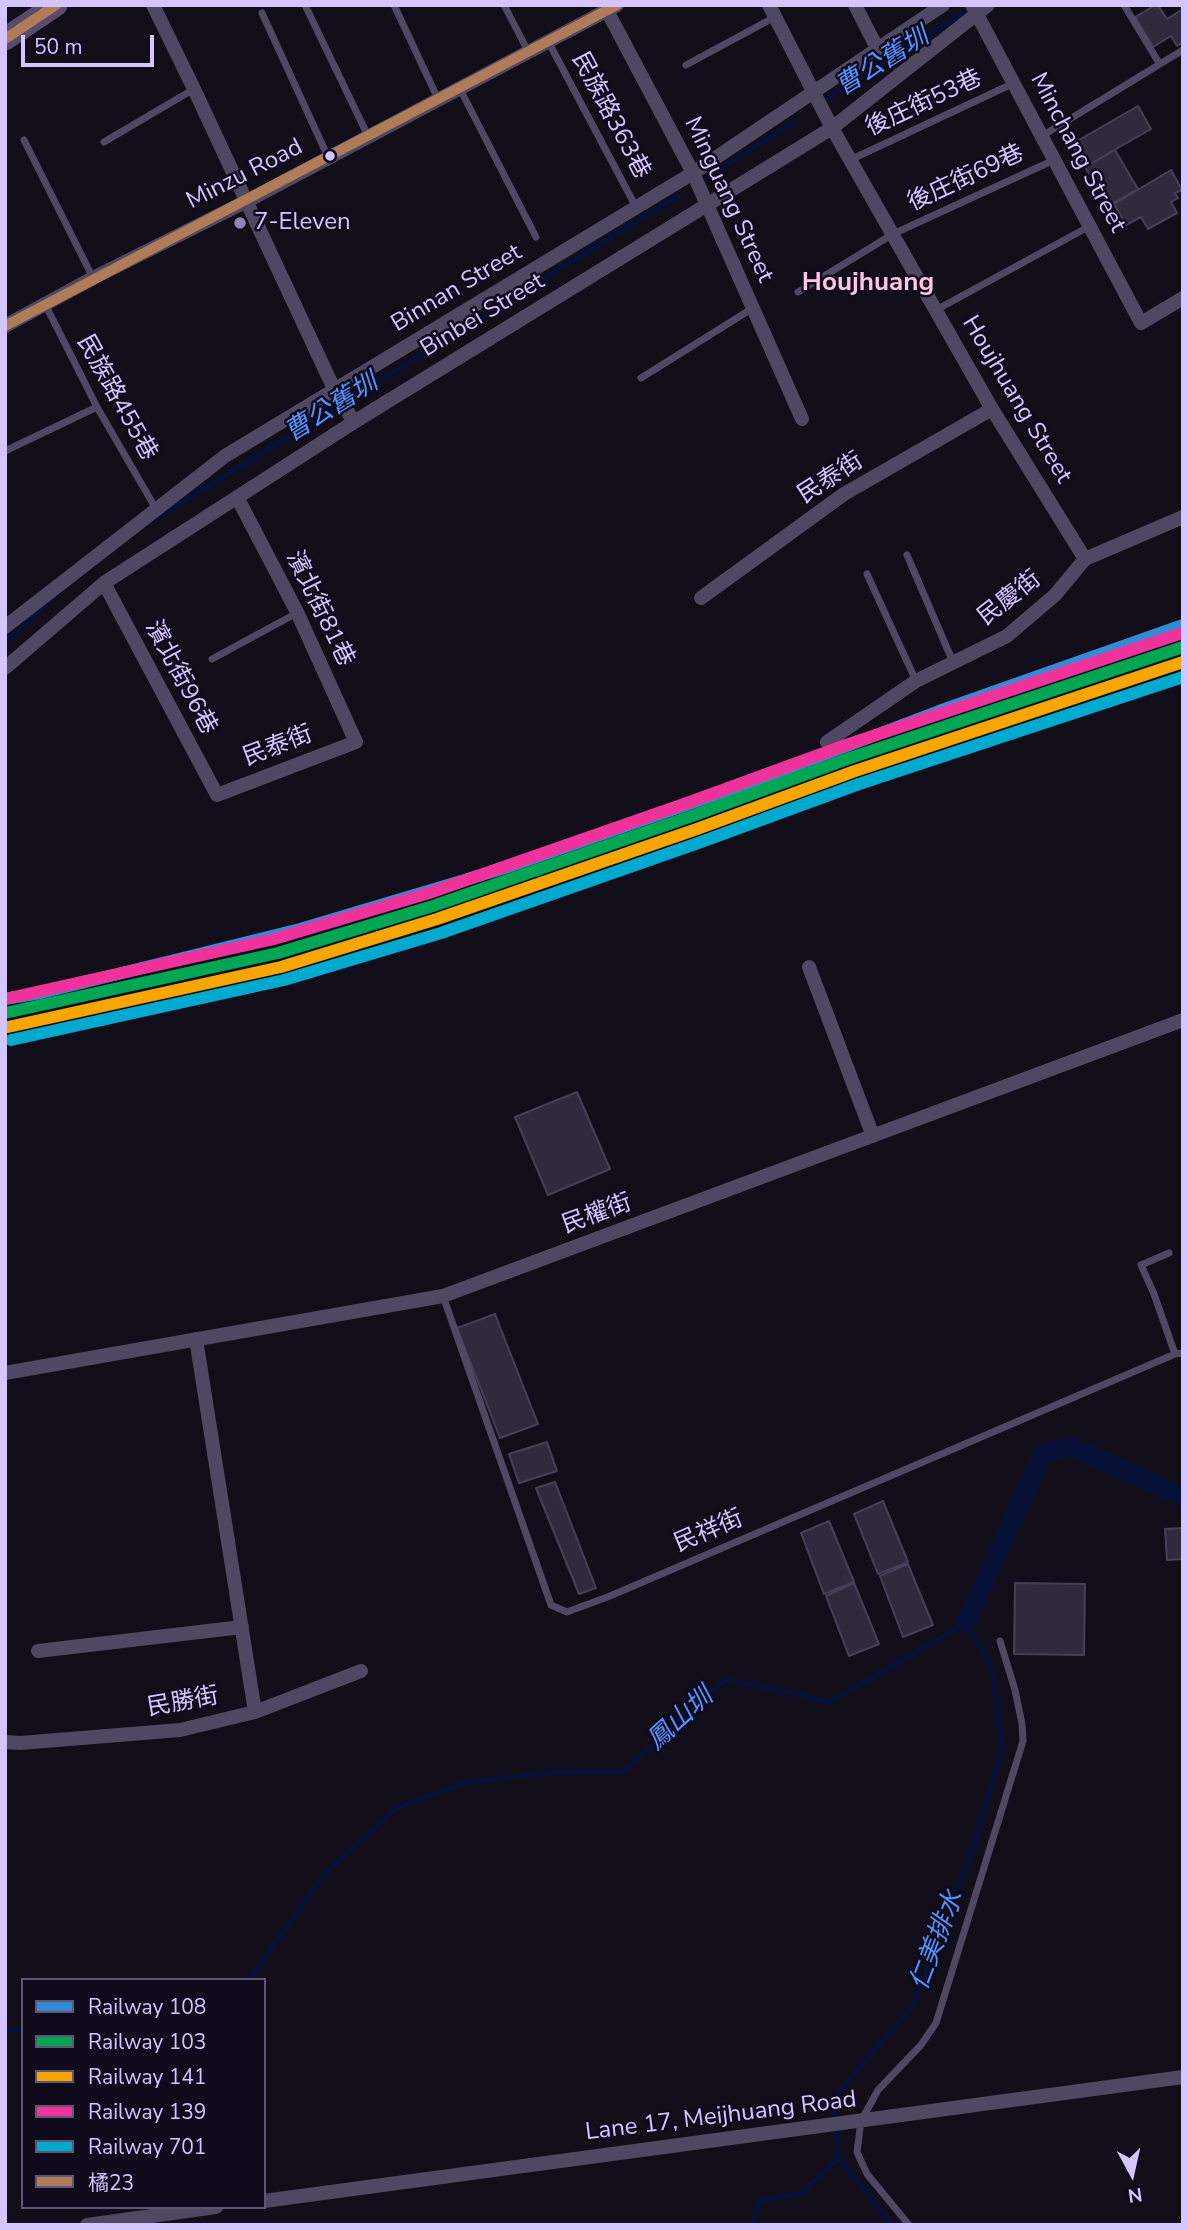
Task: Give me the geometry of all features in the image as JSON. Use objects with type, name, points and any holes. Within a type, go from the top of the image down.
[{"type":"main road","points":[[5,39],[56,5]]},
{"type":"street","points":[[152,5],[337,394],[351,418]]},
{"type":"street","points":[[855,5],[878,50]]},
{"type":"street","name":"Binnan Street","points":[[5,627],[225,456],[337,394],[693,173],[943,5]]},
{"type":"street","name":"Minzu Road","points":[[5,326],[529,54],[609,7]]},
{"type":"street","name":"Minguang Street","points":[[609,7],[693,173],[802,418]]},
{"type":"street","name":"Minchang Street","points":[[978,9],[1014,83],[1141,323],[1183,298]]},
{"type":"street","name":"Binbei Street","points":[[5,668],[104,583],[237,497],[351,418],[832,128],[978,9]]},
{"type":"street","name":"Houjhuang Street","points":[[772,11],[832,128],[992,409],[1085,559]]},
{"type":"street","name":"民泰街","points":[[701,598],[844,494],[992,409]]},
{"type":"street","name":"濱北街81巷","points":[[237,497],[298,612],[356,742]]},
{"type":"street","name":"民慶街","points":[[827,742],[916,681],[1007,636],[1055,594],[1085,559],[1183,517]]},
{"type":"street","name":"濱北街96巷","points":[[104,583],[217,795]]},
{"type":"street","name":"民泰街","points":[[217,795],[356,742]]},
{"type":"street","points":[[809,967],[873,1136]]},
{"type":"street","name":"民權街","points":[[5,1373],[443,1297],[1183,1020]]},
{"type":"street","points":[[196,1339],[255,1712]]},
{"type":"street","points":[[38,1651],[242,1627]]},
{"type":"street","name":"民勝街","points":[[5,1742],[20,1744],[180,1730],[255,1712],[361,1671]]},
{"type":"street","name":"Lane 17, Meijhuang Road","points":[[266,2201],[1183,2077]]},
{"type":"street","points":[[87,2225],[202,2209]]},
{"type":"lane","points":[[305,5],[368,136]]},
{"type":"lane","points":[[394,5],[439,100]]},
{"type":"lane","points":[[505,5],[529,54]]},
{"type":"lane","points":[[1124,5],[1159,63]]},
{"type":"lane","points":[[686,65],[772,11]]},
{"type":"lane","points":[[262,13],[328,157]]},
{"type":"lane","name":"民族路363巷","points":[[549,43],[636,207]]},
{"type":"lane","points":[[1042,136],[1183,50]]},
{"type":"lane","name":"後庄街53巷","points":[[850,160],[1014,83]]},
{"type":"lane","points":[[104,142],[194,89]]},
{"type":"lane","points":[[460,89],[536,237]]},
{"type":"lane","points":[[24,140],[93,278]]},
{"type":"lane","name":"後庄街69巷","points":[[798,292],[893,234],[1055,159]]},
{"type":"lane","points":[[936,310],[1090,226]]},
{"type":"lane","name":"民族路455巷","points":[[45,304],[97,407],[156,509]]},
{"type":"lane","points":[[642,378],[753,308]]},
{"type":"lane","points":[[5,451],[97,407]]},
{"type":"lane","points":[[907,555],[953,662]]},
{"type":"lane","points":[[867,574],[916,681]]},
{"type":"lane","points":[[212,659],[298,612]]},
{"type":"lane","points":[[1169,1253],[1141,1265],[1179,1353]]},
{"type":"lane","name":"民祥街","points":[[443,1297],[551,1605],[567,1612],[1179,1353]]},
{"type":"lane","points":[[909,2225],[867,2174],[857,2152],[860,2121],[878,2090],[921,2045],[936,2023],[1023,1741],[1015,1690],[1000,1641]]},
{"type":"building","points":[[1158,5],[1167,19],[1183,9],[1183,42],[1177,46],[1171,36],[1153,47],[1135,17]]},
{"type":"building","points":[[1138,106],[1151,129],[1085,167],[1072,144]]},
{"type":"building","points":[[1115,150],[1138,189],[1108,206],[1085,167]]},
{"type":"building","points":[[1171,170],[1182,190],[1175,193],[1178,198],[1171,202],[1177,213],[1148,229],[1141,217],[1126,225],[1114,204]]},
{"type":"building","points":[[577,1092],[610,1169],[548,1195],[515,1117]]},
{"type":"building","points":[[495,1314],[538,1424],[500,1438],[457,1328]]},
{"type":"building","points":[[547,1442],[557,1471],[519,1483],[509,1454]]},
{"type":"building","points":[[555,1482],[596,1588],[579,1594],[536,1488]]},
{"type":"building","points":[[883,1501],[908,1562],[878,1574],[854,1514]]},
{"type":"building","points":[[829,1521],[854,1582],[824,1594],[801,1533]]},
{"type":"building","points":[[1183,1528],[1183,1559],[1167,1560],[1165,1529]]},
{"type":"building","points":[[908,1564],[933,1625],[903,1637],[880,1576]]},
{"type":"building","points":[[854,1583],[879,1644],[849,1656],[826,1596]]},
{"type":"building","points":[[1015,1583],[1085,1584],[1084,1655],[1014,1654]]},
{"type":"waterway","name":"曹公舊圳","points":[[827,98],[973,7]]},
{"type":"waterway","name":"曹公舊圳","points":[[708,177],[793,122]]},
{"type":"waterway","name":"曹公舊圳","points":[[153,520],[676,197]]},
{"type":"waterway","name":"曹公舊圳","points":[[5,642],[54,597]]},
{"type":"waterway","name":"鳳山圳","points":[[966,1623],[1043,1453],[1072,1447],[1183,1497]]},
{"type":"waterway","name":"鳳山圳","points":[[250,1978],[326,1872],[397,1808],[463,1783],[545,1773],[623,1772],[726,1679],[830,1702],[966,1623],[992,1667],[1002,1748],[973,1849],[913,2006],[833,2099],[839,2158],[893,2225]]},
{"type":"waterway","name":"鳳山圳","points":[[5,2031],[21,2029]]},
{"type":"waterway","points":[[753,2225],[759,2201],[800,2194],[839,2158]]},
{"type":"rail line","name":"108","points":[[5,999],[41,993],[300,929],[505,868],[758,780],[939,711],[1183,625]]},
{"type":"rail line","name":"139","points":[[5,999],[274,939],[429,893],[846,745],[1179,634]]},
{"type":"rail line","name":"103","points":[[5,1013],[278,953],[433,906],[850,758],[1183,647]]},
{"type":"rail line","name":"141","points":[[8,1027],[281,967],[437,919],[855,771],[1183,662]]},
{"type":"rail line","name":"701","points":[[11,1040],[284,980],[441,933],[859,784],[1183,677]]},
{"type":"transit line","name":"橘23","points":[[5,39],[56,5]]},
{"type":"transit line","name":"橘23","points":[[5,326],[617,5]]},
{"type":"place","name":"7-Eleven","points":[[240,223]]},
{"type":"district","name":"Houjhuang","points":[[868,284]]},
{"type":"water label","name":"仁美排水","points":[[938,1941]]}]
